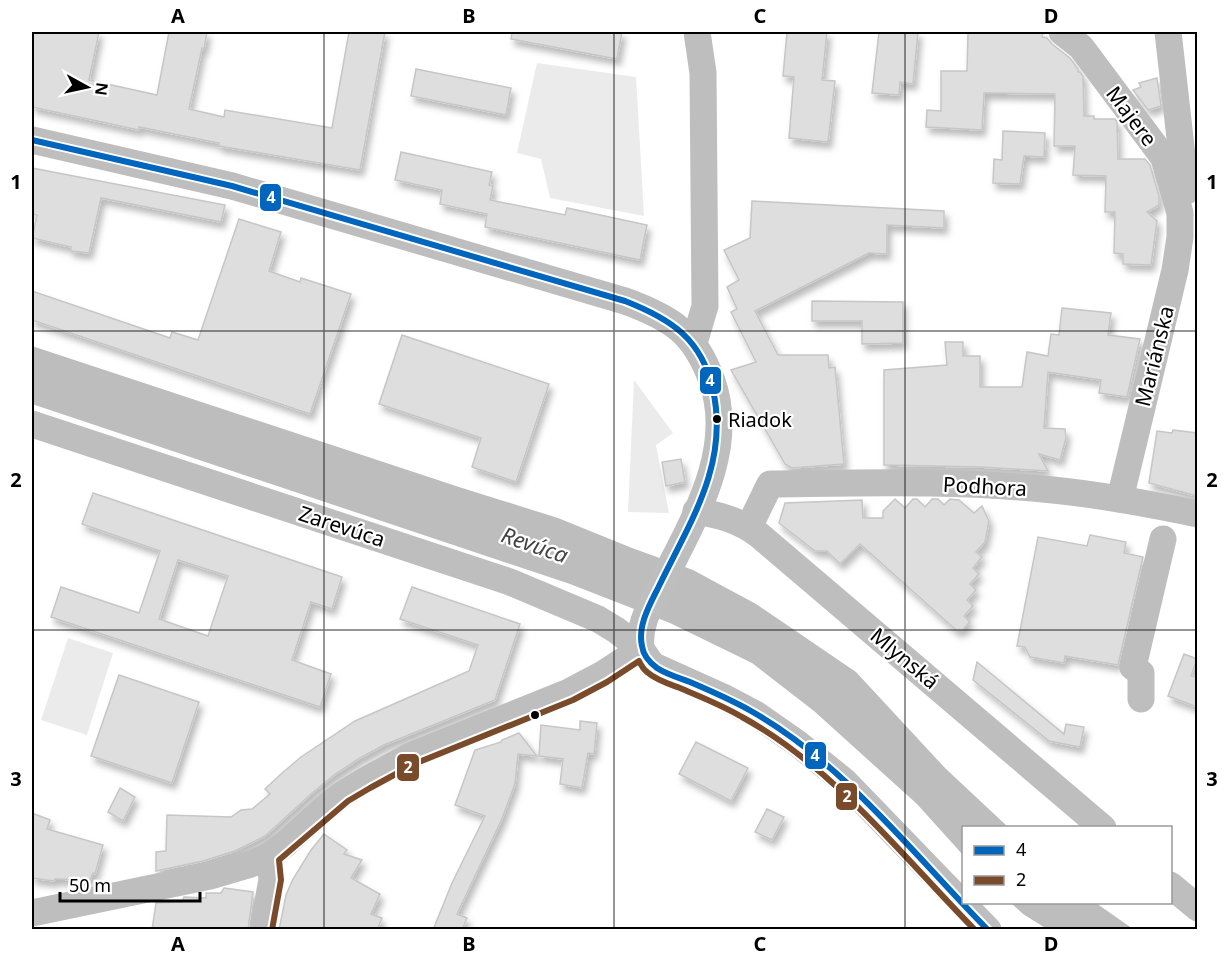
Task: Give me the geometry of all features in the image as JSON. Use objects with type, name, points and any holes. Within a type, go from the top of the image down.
[{"type":"street","points":[[694,343],[703,319],[705,295],[703,73],[697,32]]},
{"type":"street","name":"Majere","points":[[1062,32],[1081,47],[1164,158],[1180,213]]},
{"type":"street","points":[[1168,32],[1187,187],[1180,213]]},
{"type":"street","points":[[32,141],[232,186],[615,298],[662,316],[680,328],[694,343],[711,379],[719,417],[715,461],[696,511],[645,616],[640,637],[641,649],[603,674],[569,692],[410,756],[366,780],[343,794],[270,856],[210,876],[32,913]]},
{"type":"street","name":"Mariánska","points":[[1120,499],[1175,270],[1180,237],[1180,213]]},
{"type":"street","name":"Zarevúca","points":[[32,424],[510,582],[598,619],[641,649],[652,665],[757,715],[813,756],[844,781],[962,903]]},
{"type":"street","name":"Podhora","points":[[749,527],[770,484],[968,484],[1053,490],[1120,499],[1165,526],[1197,514]]},
{"type":"street","name":"Mlynská","points":[[696,511],[729,518],[749,527],[1101,826]]},
{"type":"street","points":[[1141,699],[1141,673],[1133,667],[1165,526]]},
{"type":"street","points":[[263,930],[272,879],[270,856]]},
{"type":"street","points":[[1172,887],[1197,908]]},
{"type":"street","name":"Zarevúca","points":[[963,904],[988,930]]},
{"type":"shaded area","points":[[537,63],[636,77],[644,216],[550,198],[541,159],[517,153]]},
{"type":"shaded area","points":[[634,380],[673,433],[656,445],[669,513],[628,512]]},
{"type":"shaded area","points":[[68,638],[113,653],[87,735],[41,720]]},
{"type":"water","name":"Revúca","points":[[32,346],[558,518],[693,570],[756,604],[856,672],[945,768],[1007,826],[962,826],[962,854],[917,804],[814,711],[752,663],[670,623],[570,584],[32,404]]},
{"type":"water","points":[[1012,904],[1097,904],[1133,929],[1047,929]]},
{"type":"building","points":[[32,32],[99,32],[89,80],[157,95],[169,32],[207,32],[189,109],[224,117],[225,110],[332,128],[349,32],[385,32],[360,170],[219,146],[219,143],[139,127],[139,130],[32,107]]},
{"type":"building","points":[[512,32],[622,32],[617,59],[511,39]]},
{"type":"building","points":[[787,32],[827,32],[822,80],[835,81],[828,142],[789,138],[794,77],[783,76]]},
{"type":"building","points":[[879,32],[918,32],[913,84],[900,82],[899,95],[872,93]]},
{"type":"building","points":[[968,32],[1043,32],[1042,37],[1047,38],[1070,58],[1083,76],[1084,116],[1094,116],[1094,119],[1115,119],[1118,159],[1145,159],[1150,165],[1159,196],[1159,205],[1147,212],[1157,221],[1151,265],[1123,264],[1123,254],[1114,253],[1115,212],[1105,212],[1106,176],[1073,175],[1075,146],[1054,146],[1055,94],[984,93],[982,130],[926,127],[927,110],[941,111],[941,71],[967,71]]},
{"type":"building","points":[[416,69],[511,88],[506,115],[411,96]]},
{"type":"building","points":[[1157,78],[1161,106],[1148,110],[1133,90],[1141,87],[1139,83]]},
{"type":"building","points":[[1003,131],[1045,133],[1044,157],[1024,156],[1020,184],[993,183],[994,159],[1002,160]]},
{"type":"building","points":[[401,152],[492,172],[489,185],[493,186],[490,200],[565,215],[567,208],[647,225],[640,260],[485,227],[487,214],[440,204],[442,190],[395,180]]},
{"type":"building","points":[[32,168],[225,205],[221,222],[101,198],[89,253],[71,251],[71,247],[32,238],[37,215],[32,214]]},
{"type":"building","points":[[752,201],[944,211],[944,228],[887,225],[887,254],[869,253],[755,311],[778,355],[828,355],[829,368],[835,367],[844,464],[792,468],[785,464],[731,370],[756,362],[731,312],[737,309],[727,287],[739,280],[724,250],[750,238]]},
{"type":"building","points":[[239,219],[281,232],[269,271],[300,282],[301,278],[351,294],[310,414],[32,320],[32,291],[170,338],[172,332],[198,340]]},
{"type":"building","points":[[812,301],[903,302],[903,343],[862,344],[862,321],[812,321]]},
{"type":"building","points":[[1062,308],[1111,313],[1108,335],[1140,339],[1127,397],[1099,393],[1101,380],[1048,372],[1044,428],[1065,429],[1066,438],[1060,460],[1039,454],[1048,471],[884,465],[884,370],[947,365],[945,342],[963,342],[963,356],[980,356],[980,387],[1022,387],[1027,352],[1048,356],[1051,334],[1059,335]]},
{"type":"building","points":[[402,335],[549,384],[516,482],[472,467],[481,438],[379,404]]},
{"type":"building","points":[[1173,430],[1197,433],[1197,496],[1149,483],[1157,431],[1172,433]]},
{"type":"building","points":[[681,459],[685,482],[666,486],[662,462]]},
{"type":"building","points":[[93,493],[342,577],[332,609],[311,602],[292,660],[331,674],[320,707],[51,617],[61,587],[139,613],[160,551],[82,524]],"holes":[[[178,560],[228,576],[208,636],[159,619]]]},
{"type":"building","points":[[895,499],[905,508],[913,499],[917,499],[925,507],[932,499],[938,499],[944,505],[950,499],[959,500],[974,513],[982,506],[989,521],[985,542],[976,552],[982,557],[973,568],[979,574],[970,584],[976,590],[967,600],[973,606],[964,616],[970,622],[962,630],[956,630],[860,544],[840,564],[827,551],[815,551],[779,523],[785,503],[862,500],[863,518],[883,518],[883,511]]},
{"type":"building","points":[[1090,535],[1126,542],[1124,553],[1143,557],[1118,665],[1065,656],[1064,663],[1030,657],[1025,647],[1017,646],[1038,537],[1087,546]]},
{"type":"building","points":[[412,587],[520,624],[495,700],[384,745],[360,758],[334,775],[265,836],[235,851],[203,861],[156,871],[156,852],[166,851],[167,815],[231,817],[241,810],[252,809],[270,794],[265,789],[281,774],[301,757],[355,721],[469,671],[478,645],[400,619]]},
{"type":"building","points":[[1184,654],[1197,659],[1191,676],[1197,677],[1197,707],[1168,696]]},
{"type":"building","points":[[977,662],[1064,734],[1066,724],[1084,727],[1080,747],[1049,741],[973,680]]},
{"type":"building","points":[[119,675],[199,702],[172,783],[91,756]]},
{"type":"building","points":[[580,721],[597,723],[594,754],[588,753],[582,788],[560,784],[563,759],[539,756],[541,725],[580,730]]},
{"type":"building","points":[[519,733],[537,756],[518,754],[515,784],[501,821],[457,914],[467,918],[462,930],[433,930],[452,883],[485,816],[455,805],[475,750],[501,742]]},
{"type":"building","points":[[696,742],[748,768],[731,801],[679,774]]},
{"type":"building","points":[[120,788],[135,797],[123,821],[108,812]]},
{"type":"building","points":[[767,809],[784,817],[772,840],[755,832]]},
{"type":"building","points":[[32,813],[50,820],[47,829],[103,845],[95,874],[93,873],[90,880],[55,879],[54,881],[32,878]]},
{"type":"building","points":[[324,834],[347,850],[344,854],[362,860],[351,878],[380,894],[371,914],[382,918],[377,930],[279,930],[286,895],[293,879]]},
{"type":"building","points":[[224,888],[253,892],[248,930],[152,930],[156,903],[182,902],[184,897],[206,898],[206,893],[221,893]]},
{"type":"transit line","name":"4","points":[[32,140],[232,186],[625,301],[657,315],[682,333],[701,357],[708,372],[717,416],[716,442],[705,489],[643,621],[641,638],[645,655],[651,663],[668,674],[714,692],[751,711],[817,757],[877,812],[962,902]]},
{"type":"transit line","name":"2","points":[[272,930],[281,880],[279,860],[348,801],[414,764],[573,700],[607,682],[639,661],[644,670],[654,677],[734,713],[776,738],[807,761],[866,815],[975,930]]},
{"type":"transit line","name":"4","points":[[964,904],[988,930]]},
{"type":"place","name":"Riadok","points":[[717,419]]}]
